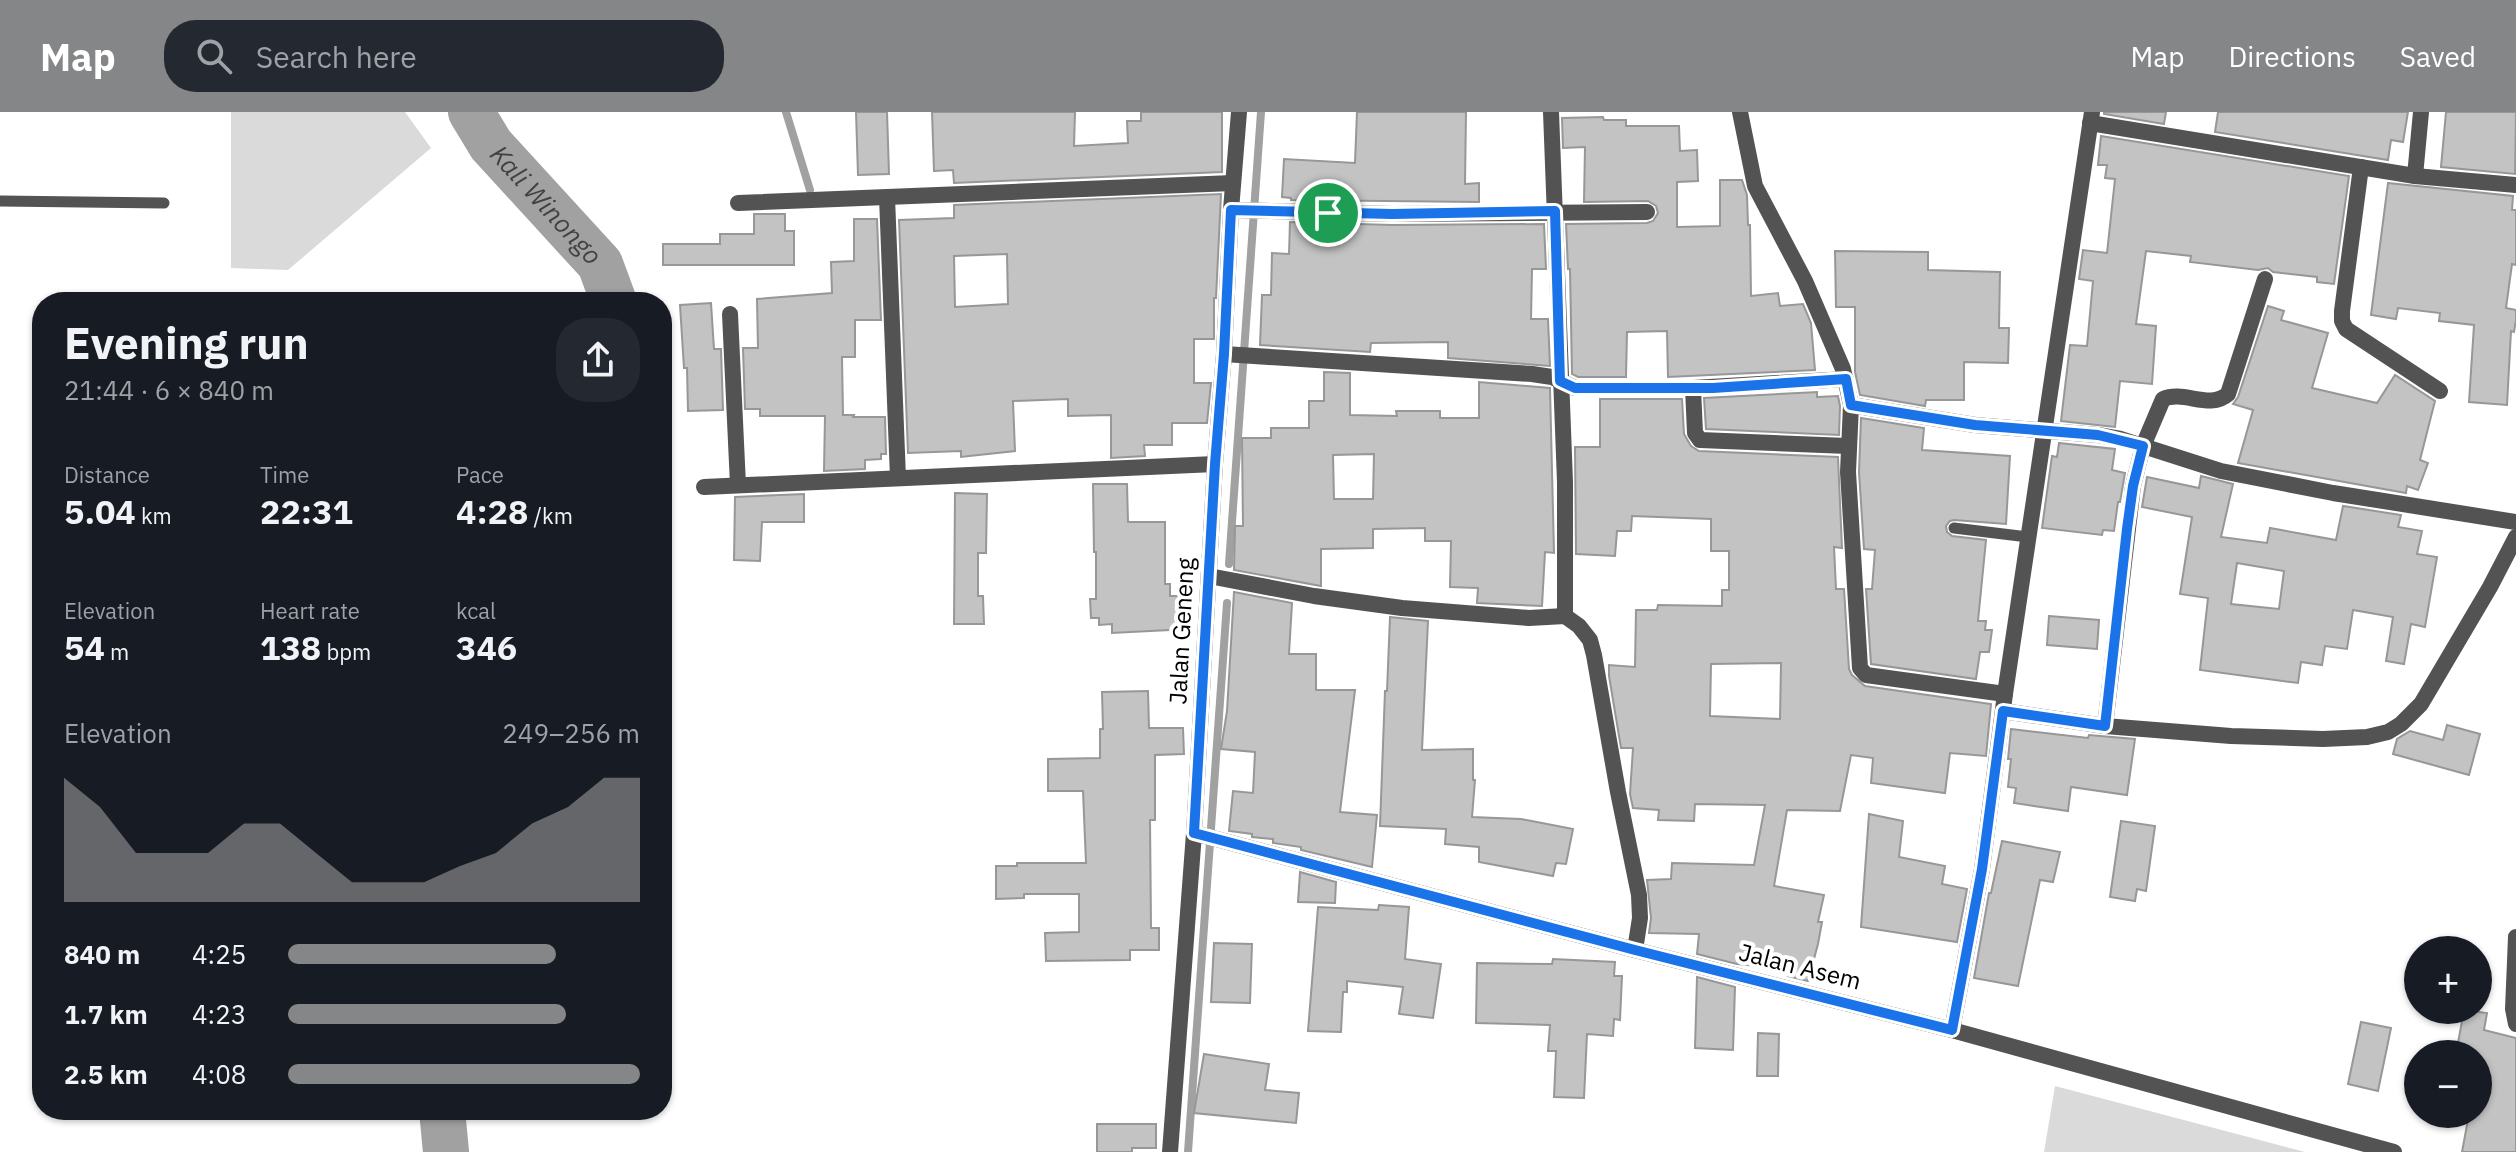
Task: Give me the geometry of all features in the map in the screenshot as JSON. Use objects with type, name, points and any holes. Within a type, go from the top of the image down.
[{"type":"street","name":"Jalan Geneng","points":[[1170,1152],[1194,833],[1215,464],[1248,211],[1233,183],[1239,112]]},
{"type":"street","points":[[1551,112],[1565,482],[1565,616]]},
{"type":"street","points":[[1740,112],[1755,186],[1805,281],[1846,379],[1851,405],[1849,516],[1862,673],[2105,726],[2231,736],[2367,737],[2388,732],[2421,704],[2516,537]]},
{"type":"street","points":[[2415,176],[2421,112]]},
{"type":"street","points":[[1952,1030],[1982,869],[2091,118],[2415,176],[2516,185]]},
{"type":"street","points":[[2361,167],[2342,321],[2346,329],[2440,391]]},
{"type":"street","points":[[738,203],[1233,183]]},
{"type":"street","points":[[887,197],[898,478]]},
{"type":"street","points":[[1248,211],[1392,214],[1647,212]]},
{"type":"street","points":[[2105,726],[2127,529],[2143,446],[2163,399],[2174,395],[2217,401],[2228,394],[2265,279]]},
{"type":"street","points":[[730,314],[738,485]]},
{"type":"street","points":[[1231,355],[1532,374],[1575,388],[1693,388],[1846,379]]},
{"type":"street","points":[[1693,388],[1695,433],[1700,440],[1848,446]]},
{"type":"street","points":[[1851,405],[1975,425],[2098,435],[2221,471],[2333,493],[2516,522]]},
{"type":"street","points":[[704,487],[1215,464]]},
{"type":"street","points":[[1209,576],[1314,596],[1402,608],[1507,617],[1565,616],[1579,626],[1590,640],[1598,672],[1639,895],[1640,918],[1635,950]]},
{"type":"street","name":"Jalan Asem","points":[[1194,833],[1952,1030],[2394,1152]]},
{"type":"street","points":[[2516,937],[2513,1009],[2516,1024]]},
{"type":"lane","points":[[0,201],[164,203]]},
{"type":"lane","points":[[1954,528],[2028,537]]},
{"type":"shaded area","points":[[231,112],[405,112],[431,148],[288,270],[231,268]]},
{"type":"shaded area","points":[[2055,1086],[2305,1152],[2044,1152]]},
{"type":"building","points":[[856,112],[887,112],[889,174],[858,175]]},
{"type":"building","points":[[932,112],[1075,112],[1074,146],[1128,143],[1127,121],[1141,121],[1141,112],[1222,112],[1222,172],[954,183],[953,170],[934,171]]},
{"type":"building","points":[[1357,112],[1466,112],[1465,184],[1479,183],[1479,202],[1291,200],[1282,197],[1284,159],[1355,163]]},
{"type":"building","points":[[2104,112],[2166,112],[2164,124]]},
{"type":"building","points":[[2218,112],[2408,112],[2403,142],[2391,140],[2388,160],[2215,132]]},
{"type":"building","points":[[2446,112],[2516,112],[2515,174],[2441,167]]},
{"type":"building","points":[[1603,117],[1604,120],[1626,120],[1626,126],[1679,126],[1680,151],[1697,150],[1698,181],[1677,182],[1677,227],[1720,226],[1720,180],[1742,180],[1750,225],[1751,296],[1778,293],[1780,306],[1803,304],[1811,323],[1815,370],[1668,377],[1667,331],[1627,332],[1626,377],[1578,377],[1572,374],[1566,224],[1647,223],[1653,221],[1658,213],[1656,206],[1648,201],[1584,202],[1585,147],[1563,148],[1562,118]]},
{"type":"building","points":[[2101,136],[2349,176],[2334,284],[2317,282],[2317,277],[2273,272],[2268,268],[2258,270],[2190,262],[2191,256],[2146,251],[2136,324],[2156,326],[2152,384],[2120,381],[2115,427],[2061,421],[2070,345],[2087,346],[2093,281],[2079,279],[2083,250],[2107,253],[2115,179],[2105,178],[2107,165],[2098,165]]},
{"type":"building","points":[[2388,183],[2513,196],[2516,265],[2512,264],[2506,308],[2516,310],[2516,320],[2514,332],[2511,331],[2507,405],[2469,402],[2474,325],[2439,321],[2440,313],[2398,308],[2396,319],[2371,315]]},
{"type":"building","points":[[1221,194],[1214,339],[1194,339],[1194,383],[1211,383],[1207,423],[1172,423],[1172,445],[1144,445],[1145,456],[1111,458],[1111,415],[1068,416],[1068,399],[1013,401],[1015,451],[961,457],[961,451],[908,453],[899,220],[954,218],[954,205]],"holes":[[[1007,254],[1008,304],[955,307],[954,256]]]},
{"type":"building","points":[[754,214],[785,214],[785,231],[794,231],[794,265],[663,265],[663,244],[720,244],[720,234],[754,234]]},
{"type":"building","points":[[854,219],[877,219],[881,320],[855,320],[855,357],[842,357],[843,415],[885,417],[886,454],[881,454],[881,459],[865,460],[865,469],[824,471],[825,416],[760,416],[760,409],[745,409],[743,348],[758,348],[757,299],[832,293],[831,262],[854,261]]},
{"type":"building","points":[[1290,222],[1544,224],[1546,269],[1532,269],[1531,319],[1548,319],[1550,366],[1448,358],[1448,342],[1371,343],[1370,352],[1260,345],[1262,295],[1271,295],[1272,253],[1289,254]]},
{"type":"building","points":[[1835,251],[1928,252],[1928,270],[2000,272],[1999,328],[2009,328],[2008,363],[1964,362],[1964,400],[1926,400],[1925,406],[1860,395],[1855,372],[1855,307],[1836,307]]},
{"type":"building","points":[[711,303],[714,349],[721,349],[723,410],[688,411],[680,305]]},
{"type":"building","points":[[2268,306],[2284,311],[2281,320],[2328,333],[2312,388],[2377,403],[2395,375],[2435,401],[2420,460],[2428,463],[2418,490],[2407,486],[2406,493],[2238,463],[2253,410],[2233,404]]},
{"type":"building","points":[[1324,372],[1350,373],[1350,415],[1397,416],[1396,411],[1440,411],[1440,418],[1479,418],[1479,382],[1550,388],[1554,553],[1545,552],[1542,606],[1477,603],[1478,588],[1450,587],[1451,541],[1425,541],[1425,528],[1373,529],[1373,548],[1321,549],[1321,586],[1234,570],[1235,526],[1243,526],[1242,438],[1271,438],[1271,428],[1309,428],[1309,401],[1324,401]],"holes":[[[1374,454],[1373,499],[1334,499],[1333,455]]]},
{"type":"building","points":[[1817,392],[1817,397],[1838,396],[1839,435],[1706,429],[1704,398]]},
{"type":"building","points":[[1600,399],[1682,399],[1684,434],[1691,446],[1699,451],[1838,457],[1842,548],[1834,547],[1836,589],[1844,589],[1849,669],[1852,675],[1865,686],[1991,704],[1986,756],[1950,753],[1945,793],[1871,783],[1873,758],[1851,755],[1840,811],[1787,810],[1774,886],[1824,895],[1818,922],[1822,922],[1818,944],[1808,981],[1788,976],[1790,969],[1737,964],[1697,954],[1699,934],[1649,933],[1651,918],[1647,880],[1671,879],[1672,863],[1754,865],[1765,805],[1695,804],[1694,821],[1658,820],[1659,810],[1633,808],[1630,794],[1633,748],[1621,748],[1609,665],[1635,667],[1636,610],[1657,610],[1658,605],[1722,606],[1722,590],[1729,590],[1729,551],[1711,551],[1711,519],[1632,516],[1631,531],[1617,531],[1615,556],[1576,554],[1575,447],[1600,447]],"holes":[[[1781,663],[1780,719],[1710,716],[1711,664]]]},
{"type":"building","points":[[1861,418],[1924,428],[1922,450],[2010,456],[2006,524],[1954,520],[1946,526],[1952,536],[1986,540],[1978,621],[1986,621],[1985,630],[1992,630],[1989,652],[1980,652],[1976,679],[1871,664],[1866,589],[1872,589],[1875,550],[1864,549],[1859,472]]},
{"type":"building","points":[[2059,443],[2115,449],[2112,470],[2125,473],[2114,531],[2103,530],[2102,535],[2042,528],[2052,456],[2057,457]]},
{"type":"building","points":[[2201,476],[2233,484],[2221,537],[2267,543],[2270,528],[2336,540],[2343,506],[2401,515],[2398,527],[2422,531],[2417,554],[2437,557],[2425,627],[2411,624],[2404,664],[2386,661],[2393,617],[2353,610],[2347,649],[2325,646],[2322,665],[2301,662],[2298,683],[2200,670],[2208,598],[2180,594],[2192,517],[2142,507],[2147,477],[2199,488]],"holes":[[[2237,563],[2284,571],[2279,609],[2231,604]]]},
{"type":"building","points":[[1093,484],[1127,484],[1128,522],[1165,522],[1165,584],[1170,584],[1170,596],[1188,596],[1189,629],[1112,633],[1112,624],[1099,625],[1099,618],[1091,618],[1090,599],[1096,599]]},
{"type":"building","points":[[955,493],[987,494],[986,553],[978,553],[978,596],[983,596],[984,624],[954,624]]},
{"type":"building","points":[[804,494],[804,522],[762,522],[760,561],[734,560],[735,497]]},
{"type":"building","points":[[1234,592],[1292,603],[1289,654],[1316,654],[1316,690],[1355,690],[1340,812],[1377,815],[1372,867],[1301,850],[1301,847],[1273,843],[1273,839],[1229,831],[1233,791],[1253,793],[1255,752],[1221,749],[1227,711]]},
{"type":"building","points":[[2049,616],[2099,620],[2097,649],[2047,645]]},
{"type":"building","points":[[1390,617],[1428,621],[1422,750],[1473,749],[1475,780],[1472,817],[1521,819],[1573,829],[1566,864],[1556,863],[1553,876],[1479,862],[1479,847],[1445,844],[1446,829],[1380,826]]},
{"type":"building","points":[[1148,691],[1149,728],[1183,728],[1184,754],[1155,755],[1155,820],[1150,820],[1151,928],[1159,928],[1159,950],[1130,950],[1130,960],[1046,961],[1045,933],[1079,932],[1079,894],[1024,894],[1024,898],[996,899],[996,866],[1086,863],[1083,791],[1048,791],[1048,759],[1100,758],[1102,692]]},
{"type":"building","points":[[2447,725],[2480,734],[2469,775],[2393,754],[2397,739],[2410,731],[2443,740]]},
{"type":"building","points":[[2011,729],[2088,738],[2089,735],[2135,739],[2127,795],[2071,787],[2068,811],[2014,803],[2016,788],[2008,787]]},
{"type":"building","points":[[1869,814],[1903,821],[1899,857],[1945,866],[1942,884],[1967,889],[1957,942],[1861,927]]},
{"type":"building","points":[[2121,821],[2155,826],[2146,891],[2137,889],[2135,901],[2110,897]]},
{"type":"building","points":[[2002,841],[2060,852],[2053,882],[2040,880],[2018,986],[1974,978]]},
{"type":"building","points":[[1300,872],[1336,882],[1335,903],[1298,902]]},
{"type":"building","points":[[1379,905],[1409,907],[1405,959],[1441,964],[1433,1018],[1399,1014],[1403,987],[1347,981],[1347,992],[1343,992],[1341,1032],[1308,1031],[1318,907],[1378,910]]},
{"type":"building","points":[[1214,943],[1252,944],[1250,1003],[1211,1002]]},
{"type":"building","points":[[1553,959],[1615,962],[1614,976],[1622,976],[1620,1020],[1614,1019],[1613,1036],[1587,1034],[1584,1098],[1554,1097],[1556,1051],[1548,1051],[1550,1025],[1476,1023],[1477,963],[1552,964]]},
{"type":"building","points":[[1697,977],[1735,987],[1733,1050],[1695,1048]]},
{"type":"building","points":[[2361,1022],[2391,1028],[2378,1091],[2348,1084]]},
{"type":"building","points":[[2461,1024],[2485,1024],[2484,1030],[2516,1038],[2516,1152],[2462,1152],[2466,1128],[2492,1128],[2492,1040],[2459,1040]]},
{"type":"building","points":[[1758,1033],[1779,1034],[1778,1076],[1757,1076]]},
{"type":"building","points":[[1204,1054],[1269,1064],[1265,1090],[1299,1093],[1296,1123],[1194,1113]]},
{"type":"building","points":[[1097,1124],[1156,1124],[1156,1148],[1097,1152]]},
{"type":"waterway","name":"Kali Winongo","points":[[471,112],[491,145],[600,264],[610,292]]},
{"type":"waterway","points":[[786,112],[810,190]]},
{"type":"waterway","points":[[1229,564],[1261,112]]},
{"type":"waterway","points":[[1188,1152],[1227,603]]},
{"type":"waterway","name":"Kali Winongo","points":[[443,1120],[446,1152]]},
{"type":"route","points":[[1231,210],[1328,213],[1555,211],[1560,381],[1575,388],[1713,388],[1846,379],[1851,405],[1975,425],[2098,435],[2143,446],[2127,529],[2105,726],[2003,711],[1982,869],[1952,1030],[1194,833],[1231,210]]}]
